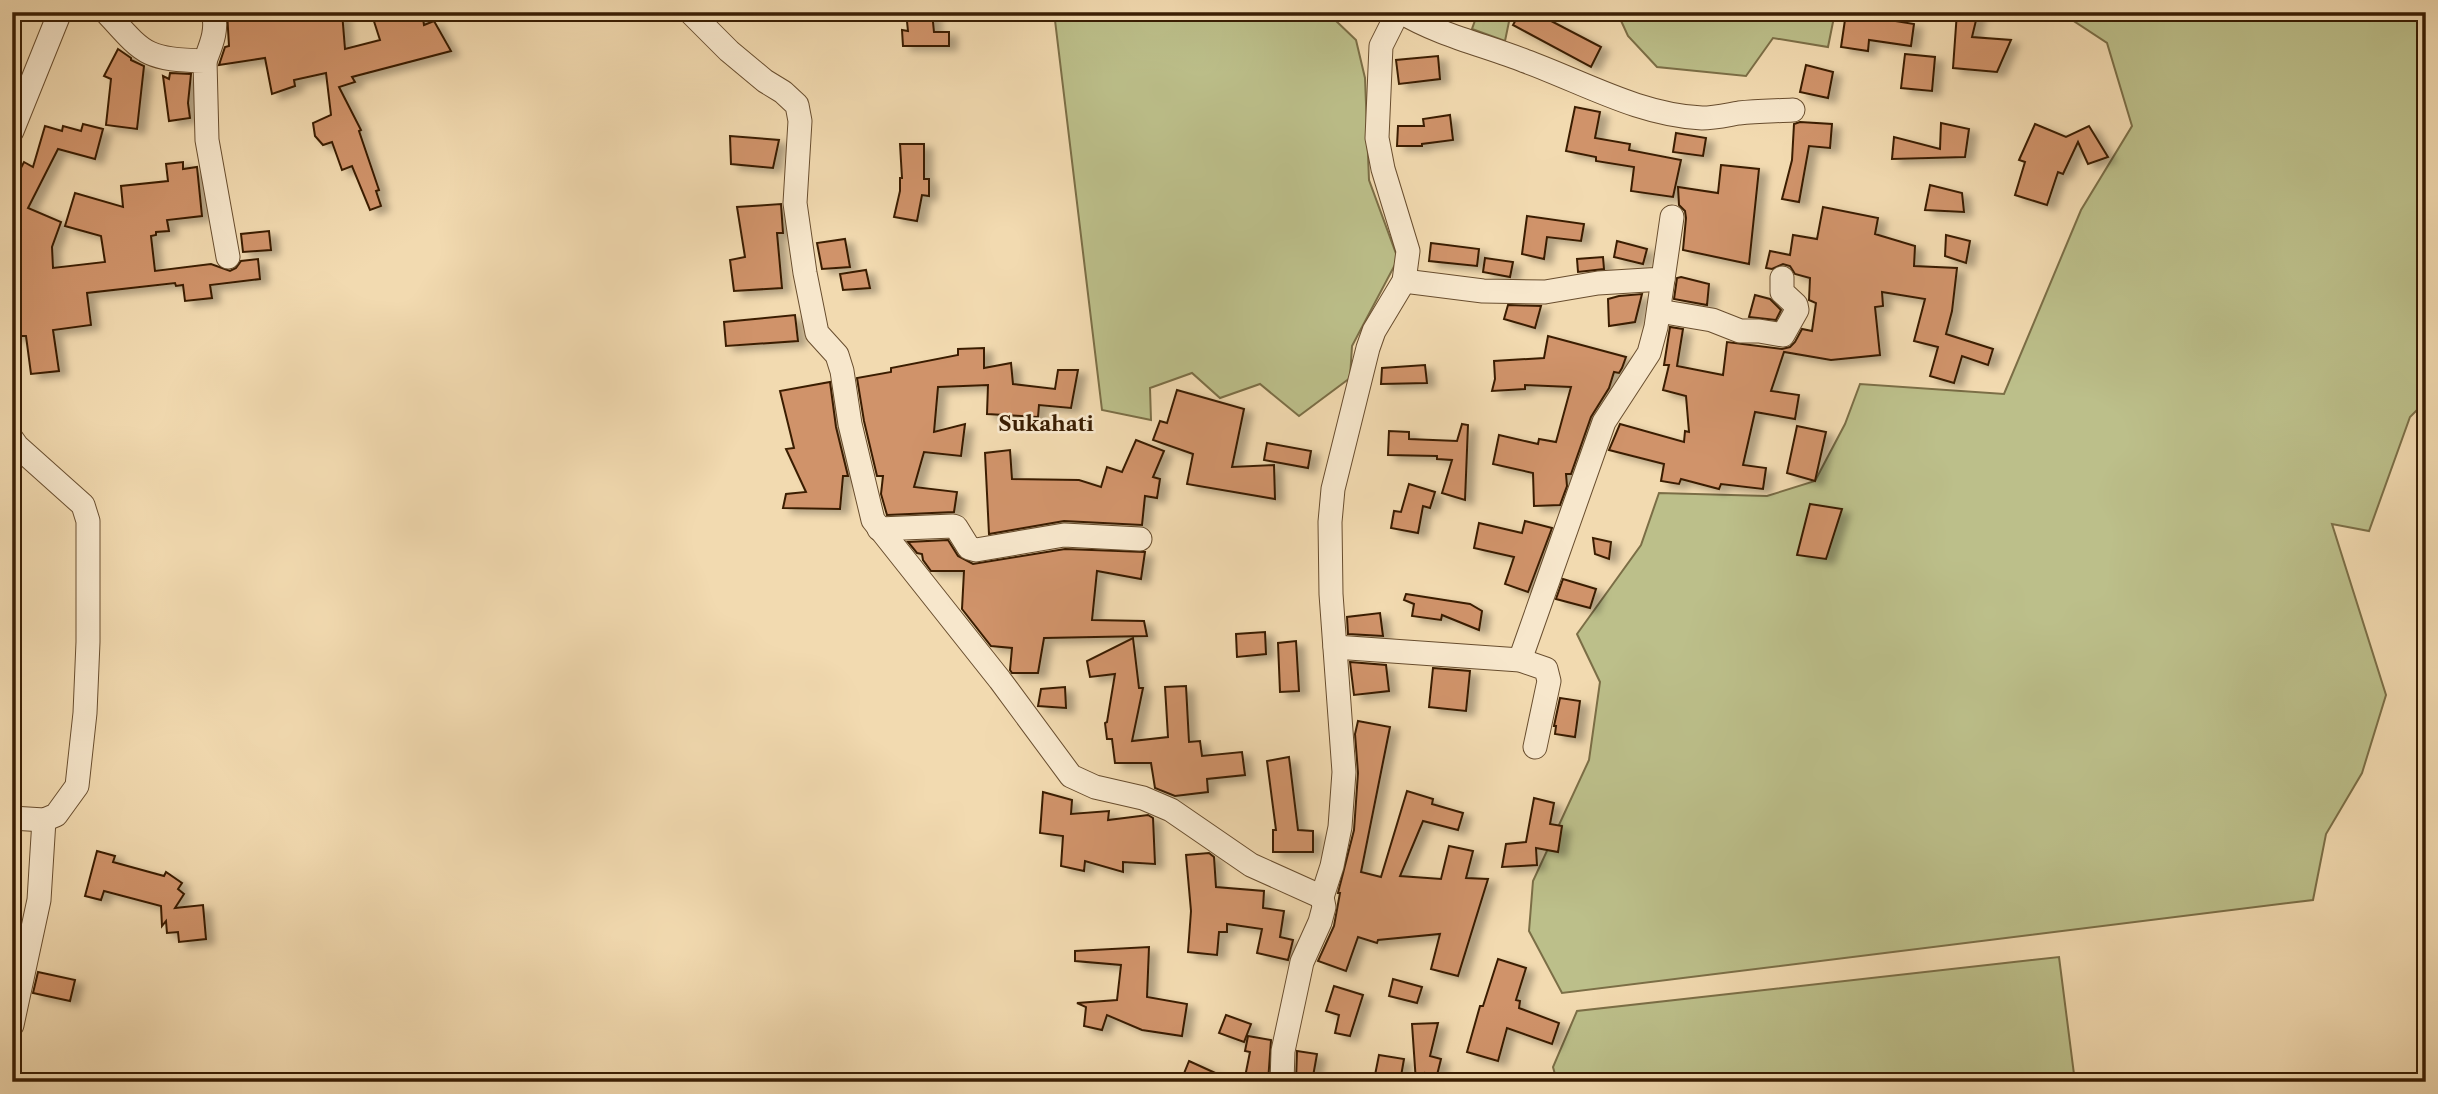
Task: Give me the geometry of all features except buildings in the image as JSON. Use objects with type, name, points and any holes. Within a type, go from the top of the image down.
[{"type":"street","points":[[12,131],[60,12]]},
{"type":"street","points":[[106,12],[139,48],[155,57],[205,61]]},
{"type":"street","points":[[214,12],[216,22],[213,41],[205,61],[207,140],[228,257]]},
{"type":"street","points":[[690,12],[729,51],[797,105],[800,121],[795,203],[807,284],[817,333],[837,355],[862,482],[873,520],[879,529],[1000,680],[1071,776],[1095,787],[1143,798],[1171,810],[1251,865],[1322,897]]},
{"type":"street","points":[[1282,1082],[1283,1051],[1302,962],[1320,922],[1324,907],[1322,897],[1340,827],[1344,772],[1330,522],[1333,489],[1368,348],[1374,331],[1404,281],[1408,251],[1382,169],[1377,138],[1381,46],[1399,12],[1425,27],[1556,72],[1602,94],[1660,111],[1704,118],[1793,110]]},
{"type":"street","points":[[1520,660],[1604,422],[1649,353],[1659,311],[1672,217]]},
{"type":"street","points":[[1659,311],[1712,320],[1740,331],[1783,335],[1797,310],[1796,305],[1782,292],[1782,278]]},
{"type":"street","points":[[1404,281],[1483,291],[1545,292],[1598,283],[1663,279]]},
{"type":"street","points":[[12,439],[83,505],[88,521],[88,642],[85,713],[77,786],[44,829],[39,870],[39,900],[12,1025]]},
{"type":"street","points":[[879,529],[953,526],[969,548],[976,550],[1065,535],[1140,538]]},
{"type":"street","points":[[1335,647],[1520,660],[1546,669],[1549,681],[1535,747]]},
{"type":"street","points":[[12,818],[44,829]]},
{"type":"green space","points":[[1054,12],[1333,12],[1333,18],[1356,40],[1365,78],[1369,180],[1398,259],[1352,346],[1350,378],[1299,416],[1260,384],[1220,398],[1192,373],[1150,388],[1151,420],[1102,410]]},
{"type":"green space","points":[[1478,12],[1511,12],[1505,41],[1472,29]]},
{"type":"green space","points":[[1617,12],[1835,12],[1828,47],[1773,38],[1746,76],[1657,67],[1628,36]]},
{"type":"green space","points":[[2060,12],[2426,12],[2426,401],[2410,417],[2369,531],[2332,524],[2386,695],[2362,773],[2326,834],[2313,900],[1562,993],[1529,931],[1533,881],[1589,760],[1600,682],[1577,634],[1641,545],[1659,493],[1767,496],[1815,481],[1845,424],[1860,384],[2004,394],[2081,210],[2132,126],[2107,43]]},
{"type":"green space","points":[[2059,957],[2075,1082],[1557,1082],[1553,1067],[1577,1011]]},
{"type":"district","name":"Sukahati","points":[[1046,423]]}]
